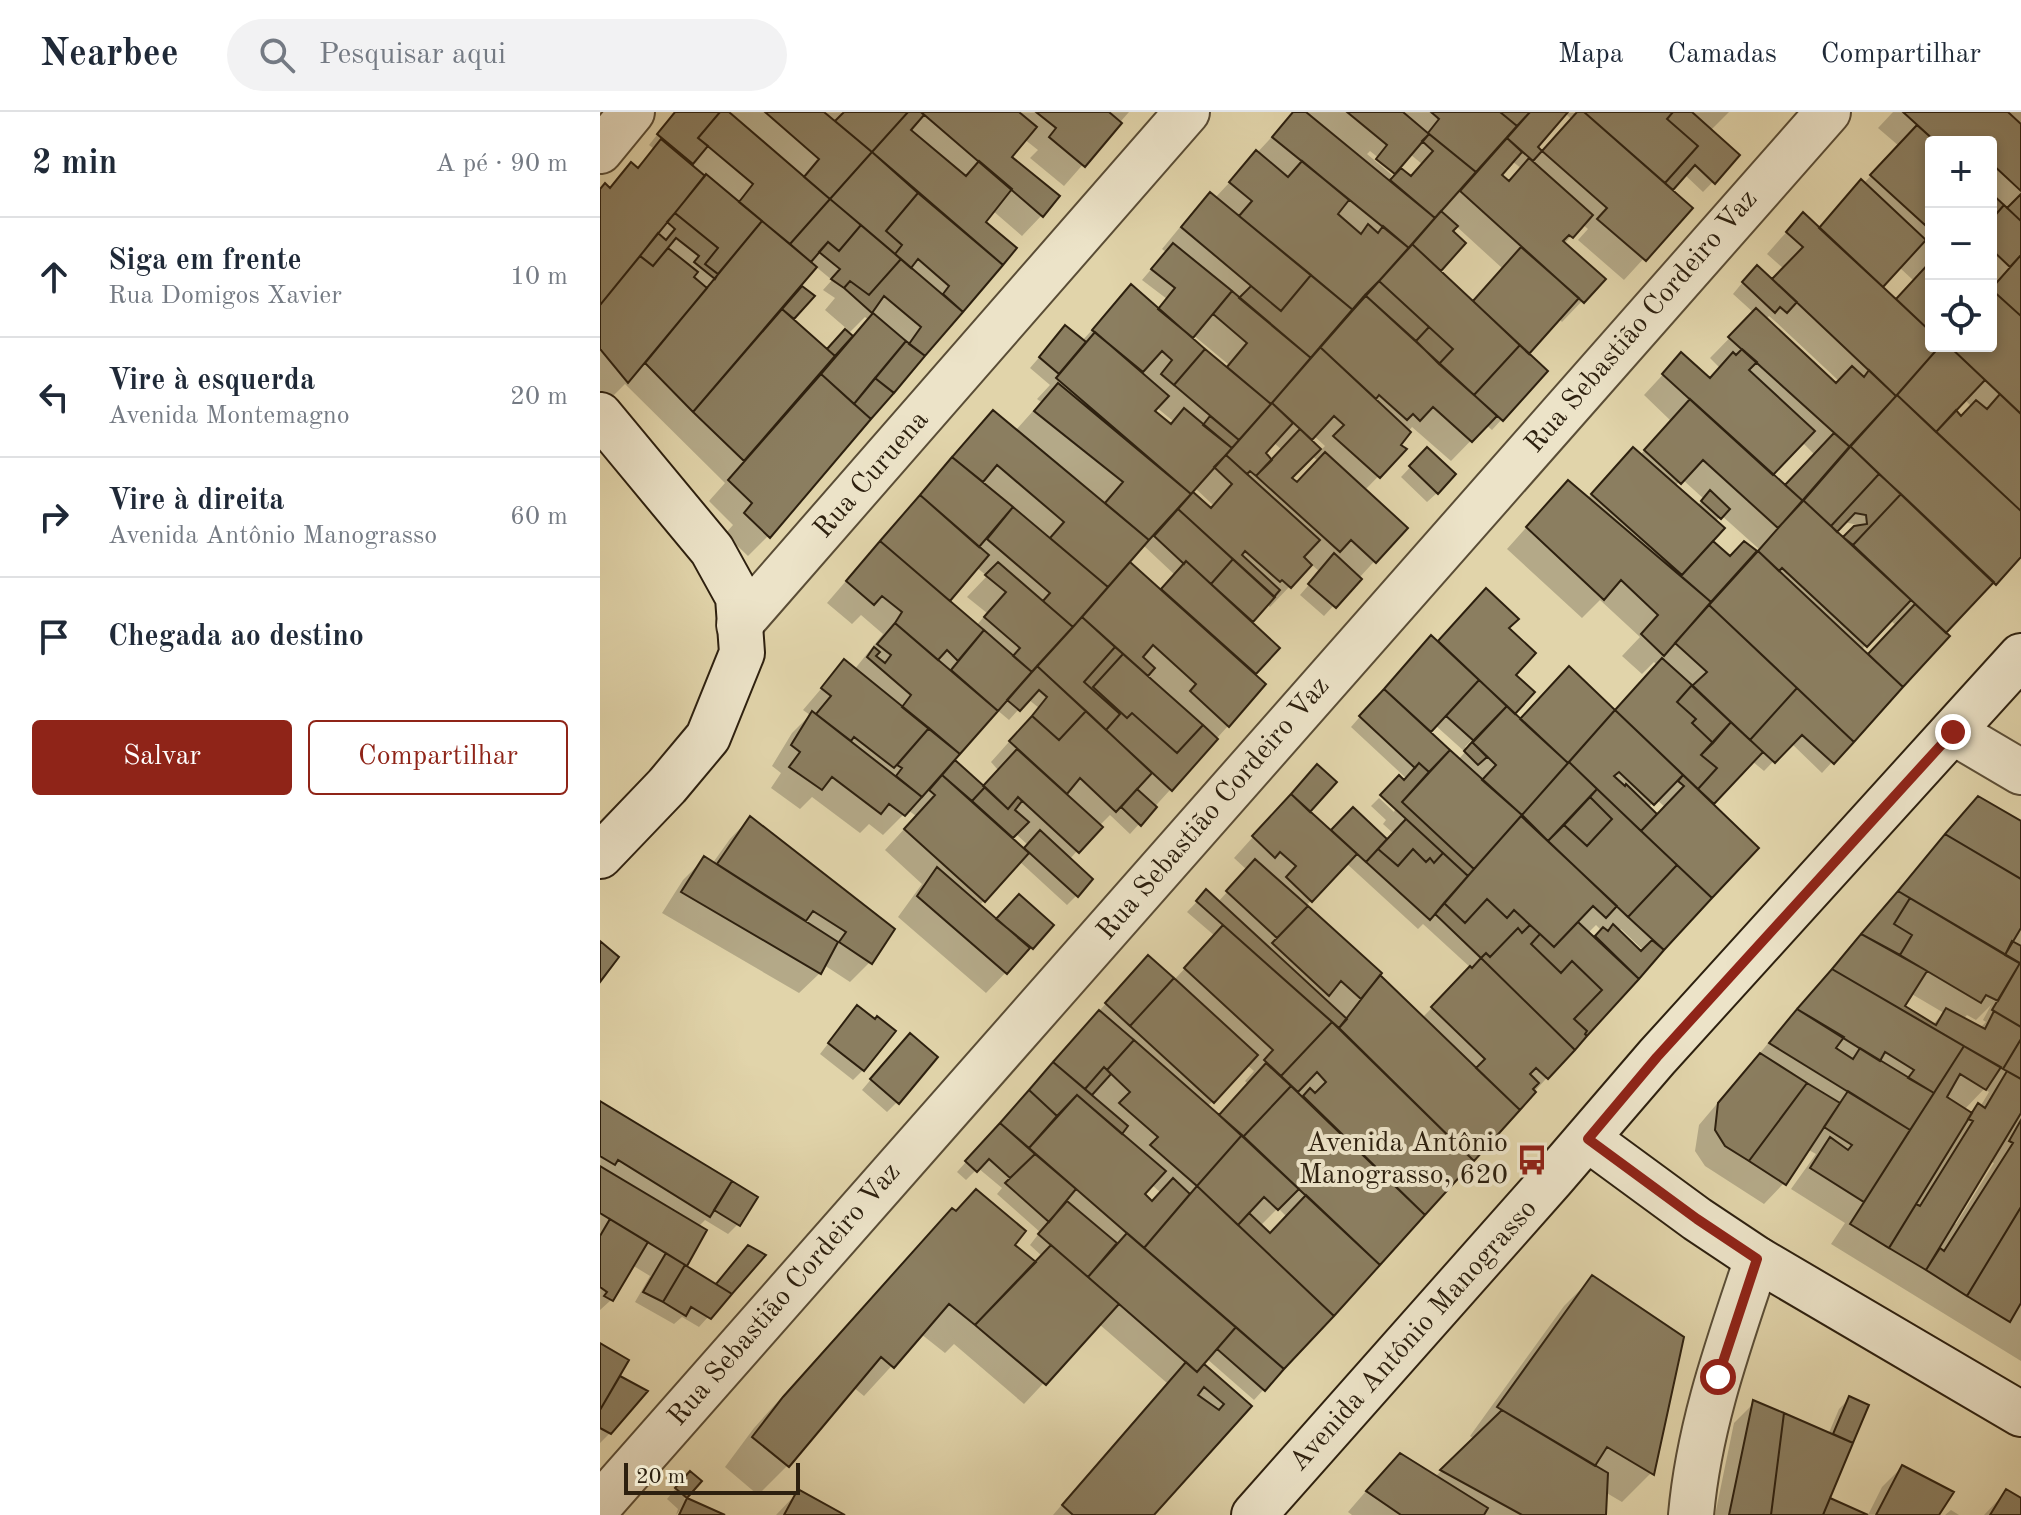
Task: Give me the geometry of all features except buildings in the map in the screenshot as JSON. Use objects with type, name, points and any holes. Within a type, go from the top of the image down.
[{"type":"street","points":[[600,151],[632,112]]},
{"type":"street","name":"Rua Curuena","points":[[739,625],[1187,112]]},
{"type":"street","name":"Rua Sebastião Cordeiro Vaz","points":[[600,1505],[1828,112]]},
{"type":"street","points":[[600,415],[712,550],[738,597],[742,653],[708,737],[667,786],[600,856]]},
{"type":"street","name":"Avenida Antônio Manograsso","points":[[1254,1515],[1657,1057],[2021,656]]},
{"type":"street","points":[[1953,732],[2021,772]]},
{"type":"street","points":[[1588,1139],[1757,1259],[2021,1414]]},
{"type":"street","points":[[1691,1515],[1696,1466],[1718,1377],[1757,1259]]},
{"type":"place","name":"Avenida Antônio Manograsso, 620","points":[[1532,1160]]},
{"type":"route","points":[[1718,1377],[1757,1259],[1588,1139],[1657,1057],[1953,732]]}]
